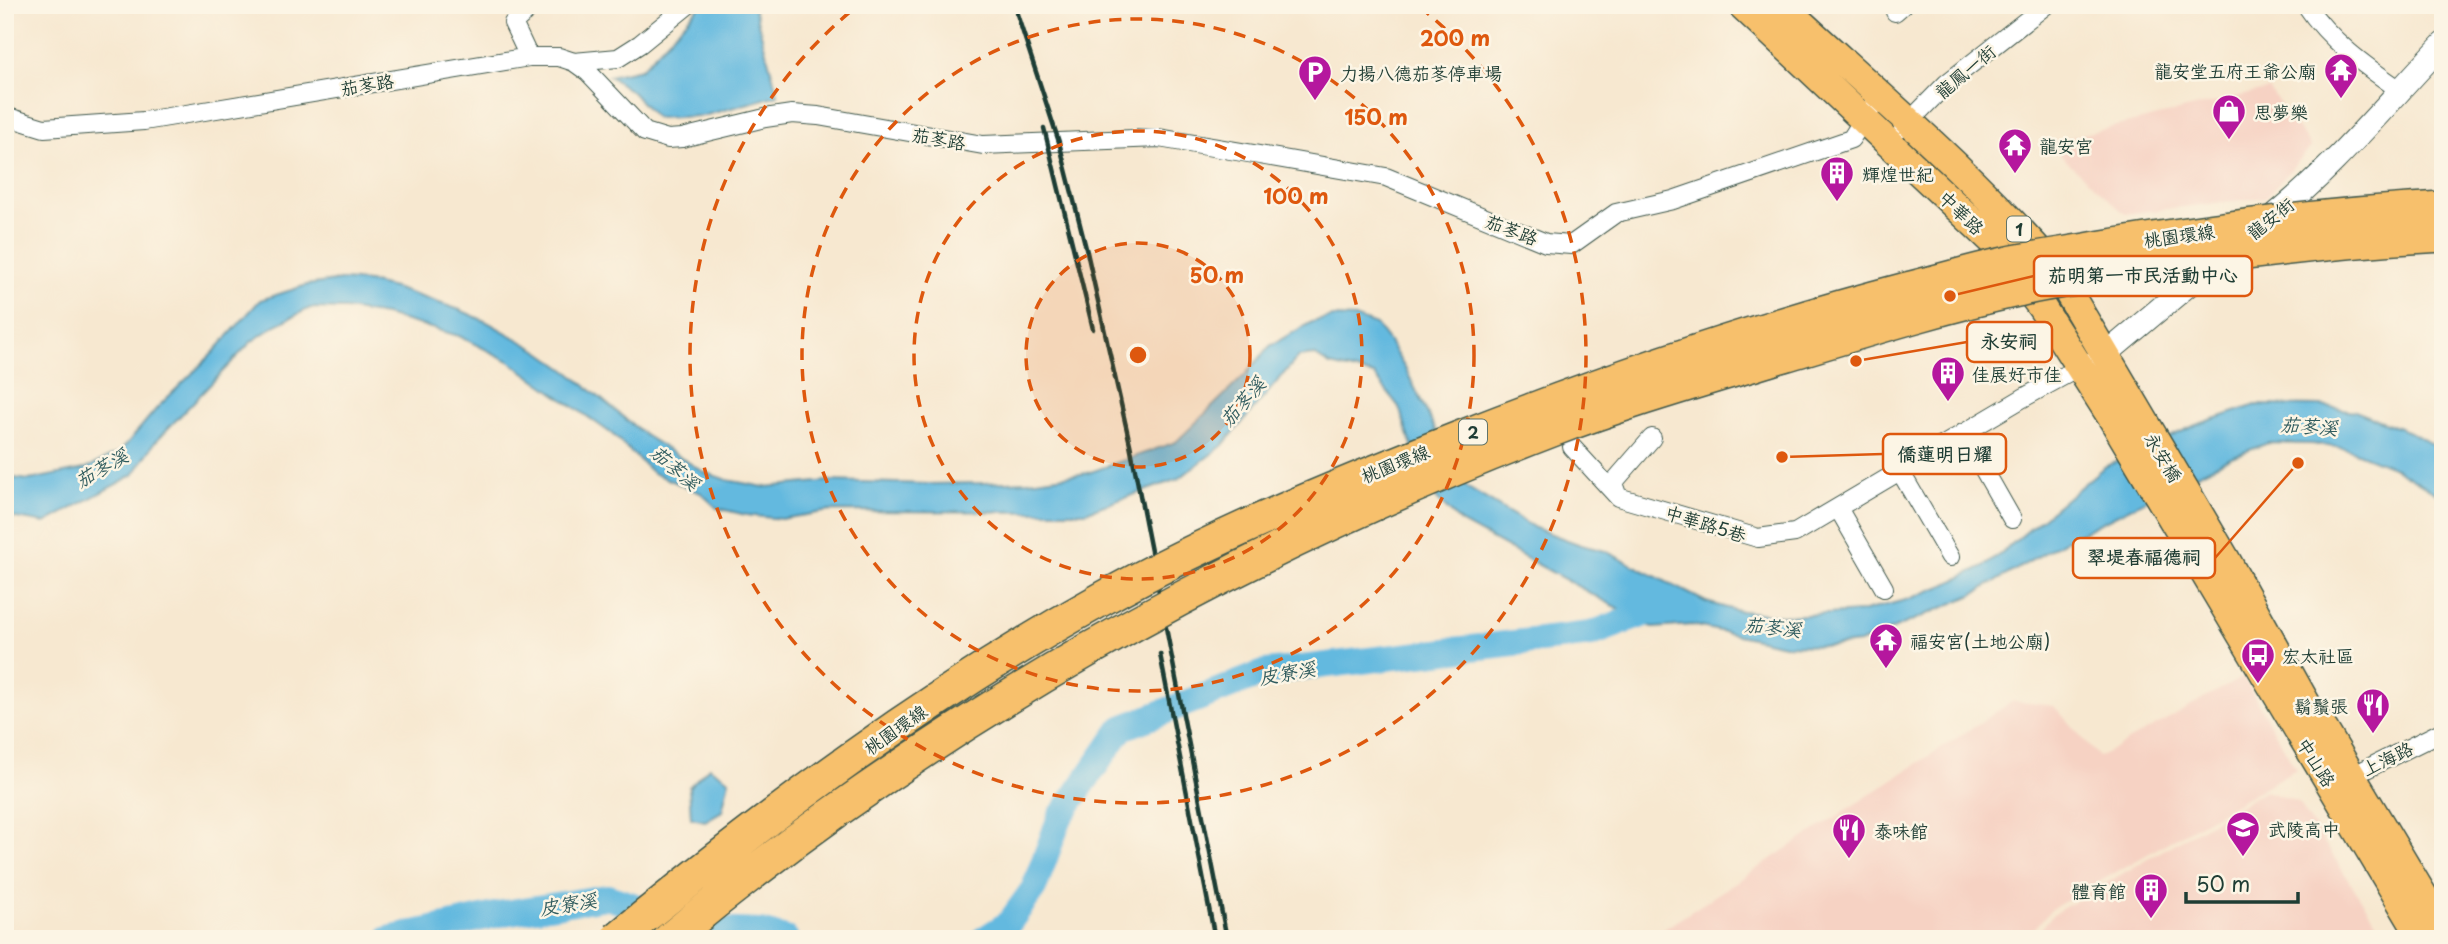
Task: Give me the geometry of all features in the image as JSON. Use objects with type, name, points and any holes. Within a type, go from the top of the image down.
[{"type":"highway","name":"桃園環線","points":[[617,939],[727,850],[953,689],[1102,598],[1229,534],[1396,463],[1651,365],[1858,302],[2005,264],[2183,233],[2302,219],[2443,208]]},
{"type":"highway","name":"桃園環線","points":[[670,939],[727,891],[828,816],[967,724],[1120,631],[1401,491],[1554,429],[1658,393],[1870,329],[2020,289],[2186,261],[2311,245],[2443,235]]},
{"type":"main road","name":"中華路","points":[[1742,5],[1871,106],[1909,122],[2018,228],[2054,268],[2106,354],[2125,416]]},
{"type":"main road","name":"中華路","points":[[1781,5],[1871,106],[1889,142],[1994,242],[2052,324],[2079,370],[2125,416]]},
{"type":"main road","name":"永安橋","points":[[2125,416],[2180,508]]},
{"type":"main road","name":"中山路","points":[[2180,508],[2342,781],[2423,939]]},
{"type":"main road","name":"中山路","points":[[2342,781],[2443,929]]},
{"type":"street","points":[[528,57],[513,23],[534,5]]},
{"type":"street","points":[[574,62],[618,58],[688,5]]},
{"type":"street","name":"龍鳳一街","points":[[1889,142],[1947,83],[2046,5]]},
{"type":"street","points":[[2306,5],[2317,22],[2360,62],[2400,90]]},
{"type":"street","name":"龍安街","points":[[2079,370],[2106,354],[2196,276],[2285,208],[2443,44]]},
{"type":"street","name":"茄苳路","points":[[5,116],[44,128],[144,121],[528,57],[559,57],[574,62],[588,72],[645,132],[668,139],[792,114],[818,116],[983,145],[1159,138],[1386,177],[1546,243],[1571,245],[1616,213],[1673,200],[1851,139],[1871,106]]},
{"type":"street","name":"中華路5巷","points":[[1618,497],[1758,538],[1795,533],[1963,433],[2079,370]]},
{"type":"street","points":[[1963,433],[2012,519]]},
{"type":"street","points":[[1618,497],[1613,482],[1652,438]]},
{"type":"street","points":[[1572,447],[1618,497]]},
{"type":"street","points":[[1900,471],[1950,557]]},
{"type":"street","points":[[1838,508],[1884,589]]},
{"type":"street","name":"上海路","points":[[2342,781],[2443,732]]},
{"type":"shaded area","name":"思夢樂","points":[[2269,89],[2311,147],[2266,197],[2125,214],[2047,143]]},
{"type":"shaded area","points":[[2243,677],[2296,769],[2050,910],[2026,939],[1649,939],[2013,701],[2054,706],[2099,757]]},
{"type":"shaded area","name":"武陵高中","points":[[2265,791],[2298,802],[2387,939],[2033,939],[2053,914]]},
{"type":"water","points":[[701,5],[753,5],[778,95],[703,116],[656,118],[631,91],[609,76],[641,69]]},
{"type":"water","name":"茄苳溪","points":[[342,280],[394,288],[487,322],[539,351],[646,436],[704,472],[727,480],[764,487],[829,481],[985,483],[1028,481],[1088,473],[1176,442],[1244,376],[1270,346],[1292,333],[1312,322],[1333,317],[1357,318],[1376,325],[1389,342],[1406,370],[1458,476],[1468,488],[1535,528],[1605,551],[1706,602],[1734,610],[1782,616],[1861,612],[1909,599],[1947,584],[1988,564],[2104,467],[2196,425],[2256,405],[2321,406],[2355,411],[2412,433],[2443,451],[2443,497],[2395,468],[2345,448],[2268,443],[2231,457],[2063,542],[1972,595],[1860,643],[1831,646],[1784,645],[1692,625],[1654,628],[1460,522],[1427,489],[1399,407],[1374,375],[1330,365],[1314,355],[1298,357],[1222,446],[1178,479],[1085,512],[830,511],[781,519],[717,508],[701,493],[653,473],[612,434],[509,361],[459,336],[385,315],[346,309],[310,308],[276,325],[251,342],[156,441],[133,475],[45,523],[5,516],[5,477],[29,480],[85,469],[120,452],[157,408],[213,353],[260,300],[307,285]]},
{"type":"water","points":[[709,767],[729,780],[722,811],[705,821],[691,818],[689,787]]},
{"type":"waterway","name":"皮寮溪","points":[[984,939],[1009,923],[1034,888],[1060,817],[1122,728],[1267,672],[1591,634],[1668,605]]},
{"type":"waterway","name":"皮寮溪","points":[[389,939],[504,913],[607,897],[710,930],[760,932],[786,939]]},
{"type":"railway","points":[[1014,5],[1059,142],[1087,252],[1130,444],[1227,939]]},
{"type":"railway","points":[[1044,128],[1093,329]]},
{"type":"railway","points":[[1160,654],[1215,939]]},
{"type":"place","name":"龍安堂五府王爺公廟","points":[[2341,100]]},
{"type":"place","name":"力揚八德茄苳停車場","points":[[1315,102]]},
{"type":"place","name":"思夢樂","points":[[2229,141]]},
{"type":"place","name":"龍安宮","points":[[2015,175]]},
{"type":"place","name":"輝煌世紀","points":[[1837,203]]},
{"type":"place","name":"茄明第一市民活動中心","points":[[1950,296]]},
{"type":"place","name":"永安祠","points":[[1856,361]]},
{"type":"place","name":"佳展好市佳","points":[[1948,403]]},
{"type":"place","name":"僑蓮明日耀","points":[[1782,457]]},
{"type":"place","name":"翠堤春福德祠","points":[[2298,463]]},
{"type":"place","name":"福安宮(土地公廟)","points":[[1886,670]]},
{"type":"place","name":"宏太社區","points":[[2258,685]]},
{"type":"place","name":"鬍鬚張","points":[[2373,735]]},
{"type":"place","name":"武陵高中","points":[[2243,858]]},
{"type":"place","name":"泰味館","points":[[1849,860]]},
{"type":"place","name":"體育館","points":[[2151,920]]}]
